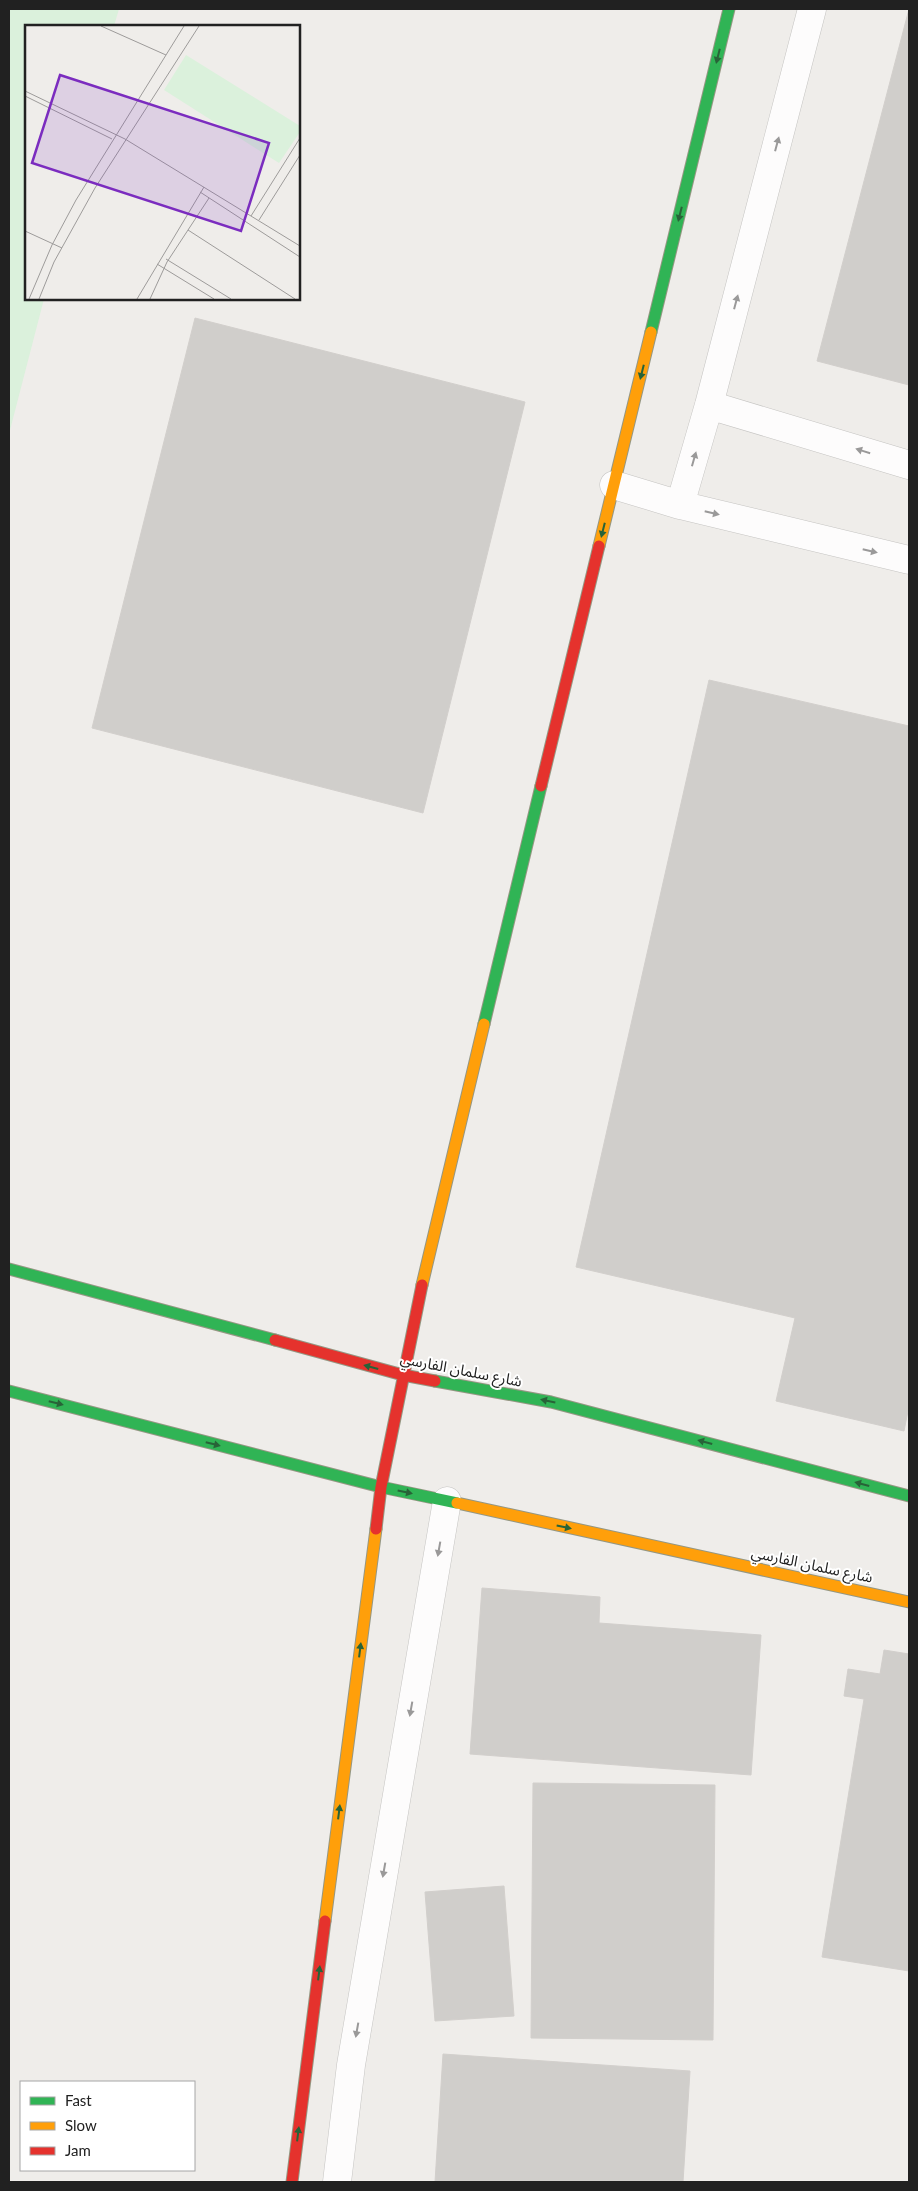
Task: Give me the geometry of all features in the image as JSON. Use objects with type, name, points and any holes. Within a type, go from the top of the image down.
[{"type":"street","points":[[292,2182],[381,1487],[403,1375],[426,1264],[729,9]]},
{"type":"street","points":[[680,505],[709,405],[812,9]]},
{"type":"street","points":[[709,405],[909,465]]},
{"type":"street","points":[[614,485],[680,505],[909,560]]},
{"type":"street","name":"شارع سلمان الفارسي","points":[[9,1269],[403,1375],[551,1402],[909,1496]]},
{"type":"street","name":"شارع سلمان الفارسي","points":[[9,1391],[381,1487],[909,1602]]},
{"type":"street","points":[[337,2182],[351,2065],[447,1501]]},
{"type":"green space","points":[[9,9],[119,9],[114,25],[25,25],[25,300],[44,300],[9,434]]},
{"type":"building","points":[[909,9],[909,385],[817,361]]},
{"type":"building","points":[[195,318],[525,402],[423,813],[92,728]]},
{"type":"building","points":[[709,680],[909,726],[909,1406],[904,1431],[776,1401],[795,1318],[576,1267]]},
{"type":"building","points":[[482,1588],[600,1597],[599,1623],[761,1635],[751,1775],[470,1754]]},
{"type":"building","points":[[884,1650],[909,1654],[909,1971],[822,1957],[864,1699],[844,1696],[848,1669],[880,1674]]},
{"type":"building","points":[[533,1783],[715,1785],[713,2040],[531,2038]]},
{"type":"building","points":[[504,1886],[514,2016],[435,2021],[425,1892]]},
{"type":"building","points":[[443,2054],[690,2071],[683,2182],[435,2182]]},
{"type":"traffic: fast","points":[[651,332],[729,9]]},
{"type":"traffic: fast","points":[[484,1024],[541,786]]},
{"type":"traffic: fast","points":[[9,1269],[275,1340]]},
{"type":"traffic: fast","points":[[435,1381],[551,1402],[909,1496]]},
{"type":"traffic: fast","points":[[9,1391],[381,1487],[457,1503]]},
{"type":"traffic: slow","points":[[599,546],[651,332]]},
{"type":"traffic: slow","points":[[422,1285],[484,1024]]},
{"type":"traffic: slow","points":[[457,1503],[909,1602]]},
{"type":"traffic: slow","points":[[325,1921],[376,1529]]},
{"type":"traffic: jam","points":[[541,786],[599,546]]},
{"type":"traffic: jam","points":[[376,1529],[381,1487],[422,1285]]},
{"type":"traffic: jam","points":[[275,1340],[403,1375],[435,1381]]},
{"type":"traffic: jam","points":[[292,2182],[325,1921]]}]
